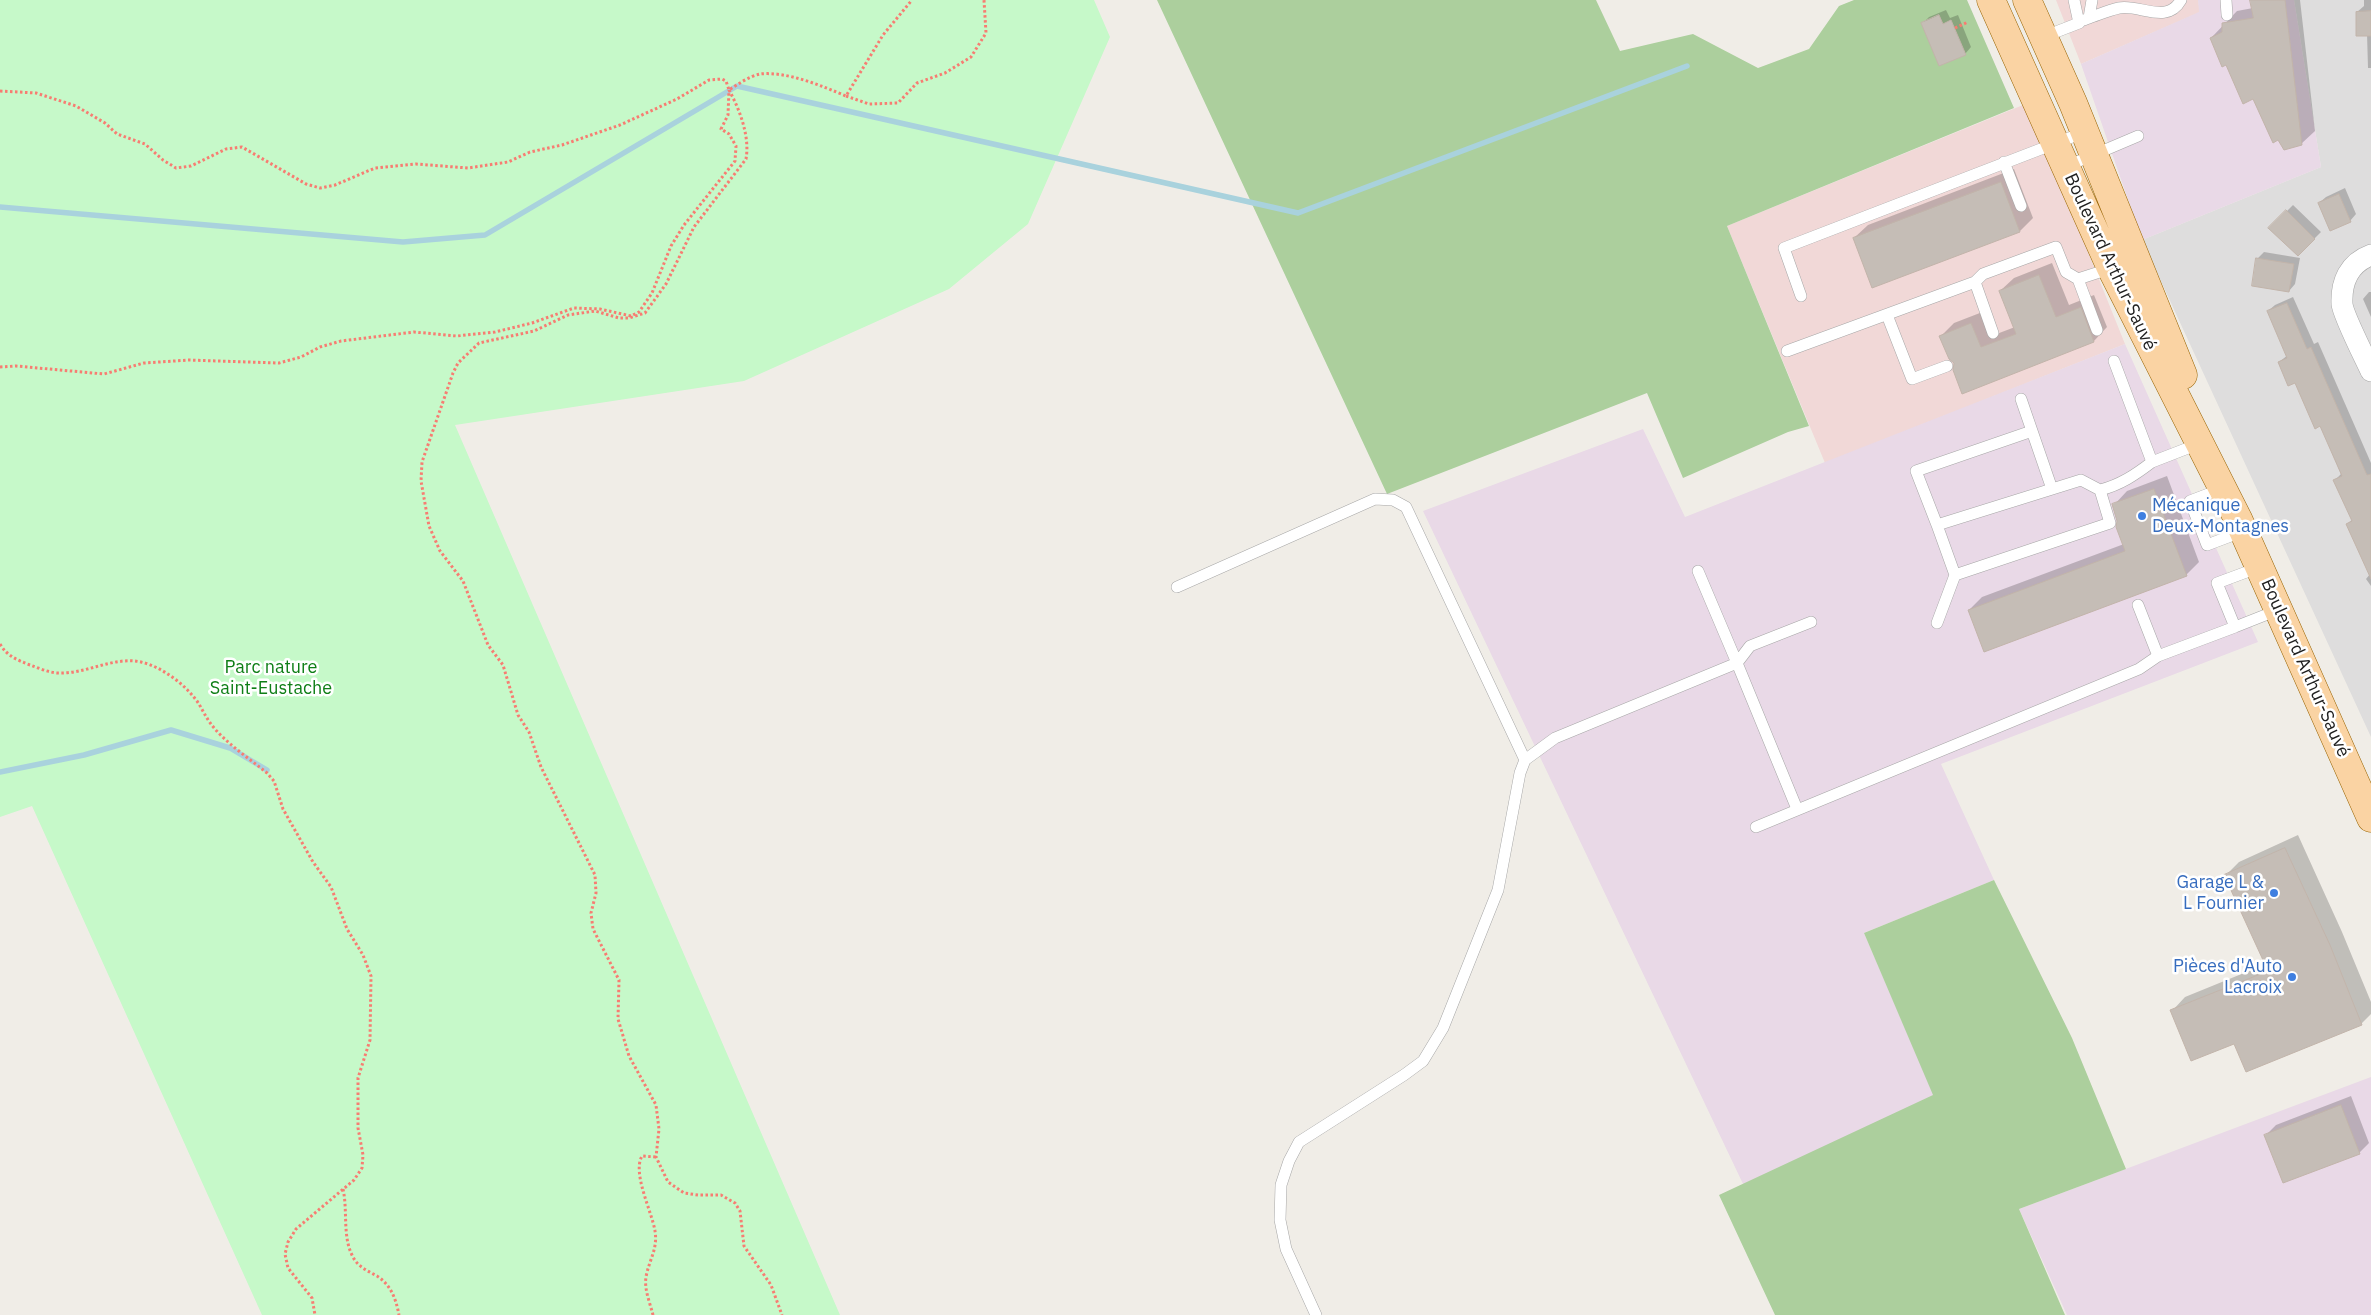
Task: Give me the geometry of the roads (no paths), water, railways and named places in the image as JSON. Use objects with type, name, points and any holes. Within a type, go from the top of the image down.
[{"type":"main road","name":"Boulevard Arthur-Sauvé","points":[[1991,0],[2060,155],[2124,264],[2371,818]]},
{"type":"main road","name":"Boulevard Arthur-Sauvé","points":[[2027,0],[2089,143],[2124,264]]},
{"type":"street","points":[[2371,255],[2362,258],[2344,277],[2342,305],[2371,371]]},
{"type":"lane","points":[[2074,0],[2084,21]]},
{"type":"lane","points":[[2084,21],[2092,0]]},
{"type":"lane","points":[[2043,37],[2120,7],[2167,13],[2177,7],[2181,0]]},
{"type":"lane","points":[[2226,0],[2227,15]]},
{"type":"lane","points":[[1801,296],[1784,248],[2004,162],[2060,155],[2089,143],[2138,136]]},
{"type":"lane","points":[[2060,155],[2089,143]]},
{"type":"lane","points":[[2004,162],[2021,206]]},
{"type":"lane","points":[[1787,351],[1975,282],[1983,274],[2056,247],[2066,272],[2078,279],[2097,330]]},
{"type":"lane","points":[[2078,279],[2124,264]]},
{"type":"lane","points":[[1975,282],[1993,333]]},
{"type":"lane","points":[[1888,315],[1912,379],[1947,366]]},
{"type":"lane","points":[[2114,361],[2152,462]]},
{"type":"lane","points":[[2021,399],[2052,489]]},
{"type":"lane","points":[[1937,623],[1955,575],[1916,471],[2032,431]]},
{"type":"lane","points":[[2100,490],[2131,478],[2152,462],[2204,442]]},
{"type":"lane","points":[[1937,525],[2081,480],[2100,490],[2110,522],[1955,575]]},
{"type":"lane","points":[[2224,487],[2190,501],[2207,545],[2241,525]]},
{"type":"lane","points":[[1177,587],[1375,499],[1393,500],[1406,507],[1525,760]]},
{"type":"lane","points":[[2235,627],[2217,584],[2260,567]]},
{"type":"lane","points":[[1698,571],[1797,810]]},
{"type":"lane","points":[[2138,605],[2158,656]]},
{"type":"lane","points":[[1756,827],[2139,669],[2158,656],[2278,610]]},
{"type":"lane","points":[[1316,1315],[1286,1249],[1280,1220],[1281,1185],[1289,1161],[1299,1142],[1423,1061],[1444,1028],[1498,890],[1520,774],[1525,760],[1555,738],[1737,663],[1750,646],[1811,622]]},
{"type":"waterway","points":[[0,207],[403,242],[485,235],[737,86],[1298,213],[1687,66]]},
{"type":"waterway","points":[[0,772],[84,755],[171,730],[230,748],[267,770]]},
{"type":"place","name":"Mécanique Deux-Montagnes","points":[[2142,516]]},
{"type":"place","name":"Garage L & L Fournier","points":[[2274,893]]},
{"type":"place","name":"Pièces d'Auto Lacroix","points":[[2292,977]]},
{"type":"park label","name":"Parc nature Saint-Eustache","points":[[271,678]]}]
